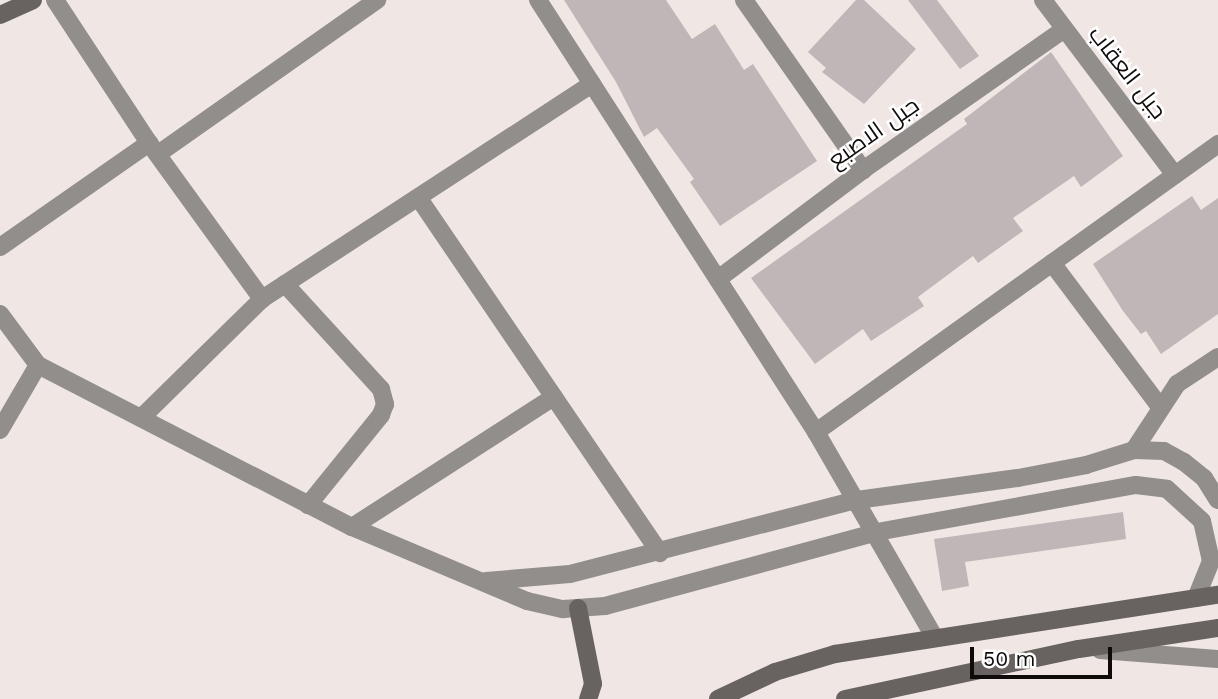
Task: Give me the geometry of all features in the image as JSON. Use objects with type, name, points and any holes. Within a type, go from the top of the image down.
[{"type":"main road","points":[[0,15],[33,0]]},
{"type":"main road","points":[[719,699],[775,672],[835,654],[934,636],[1032,626],[1218,595]]},
{"type":"main road","points":[[578,608],[593,684],[588,699]]},
{"type":"main road","points":[[845,699],[1079,649],[1218,628]]},
{"type":"street","points":[[55,0],[153,148],[262,299]]},
{"type":"street","points":[[0,247],[377,0]]},
{"type":"street","points":[[538,0],[816,432],[877,532],[934,636]]},
{"type":"street","points":[[744,0],[863,170]]},
{"type":"street","name":"جبل العقاب","points":[[1043,0],[1175,175]]},
{"type":"street","name":"جبل الاصبع","points":[[718,279],[863,170],[1063,30]]},
{"type":"street","points":[[141,418],[262,299],[420,200],[592,84]]},
{"type":"street","points":[[816,432],[1218,144]]},
{"type":"street","points":[[420,200],[660,553]]},
{"type":"street","points":[[1052,263],[1161,408]]},
{"type":"street","points":[[285,284],[381,389],[384,404],[381,415],[308,505]]},
{"type":"street","points":[[0,314],[38,365],[352,527],[486,581],[527,601],[578,608],[658,593],[877,532],[1136,485],[1167,489],[1202,521],[1210,542],[1211,561],[1196,598]]},
{"type":"street","points":[[1134,450],[1177,384],[1218,357]]},
{"type":"street","points":[[0,430],[38,365]]},
{"type":"street","points":[[352,527],[554,397]]},
{"type":"street","points":[[486,581],[570,574],[660,553],[857,500],[1018,478],[1134,450],[1164,451],[1184,462],[1204,478],[1218,500]]},
{"type":"street","points":[[1079,649],[1218,659]]},
{"type":"building","points":[[564,0],[666,0],[692,39],[715,24],[744,70],[753,64],[817,161],[720,226],[690,182],[694,179],[657,128],[644,137],[616,82]]},
{"type":"building","points":[[856,0],[864,0],[916,49],[864,104],[822,72],[826,68],[808,52]]},
{"type":"building","points":[[908,0],[937,0],[979,56],[960,69]]},
{"type":"building","points":[[1051,52],[1123,156],[1081,187],[1074,176],[1013,218],[1023,231],[978,263],[973,256],[918,297],[924,306],[871,341],[863,329],[815,364],[751,278],[967,124],[964,119]]},
{"type":"building","points":[[1192,196],[1201,210],[1218,198],[1218,314],[1161,354],[1146,331],[1141,334],[1123,311],[1093,264]]},
{"type":"building","points":[[1123,512],[1126,539],[965,562],[969,586],[942,591],[934,539]]}]
